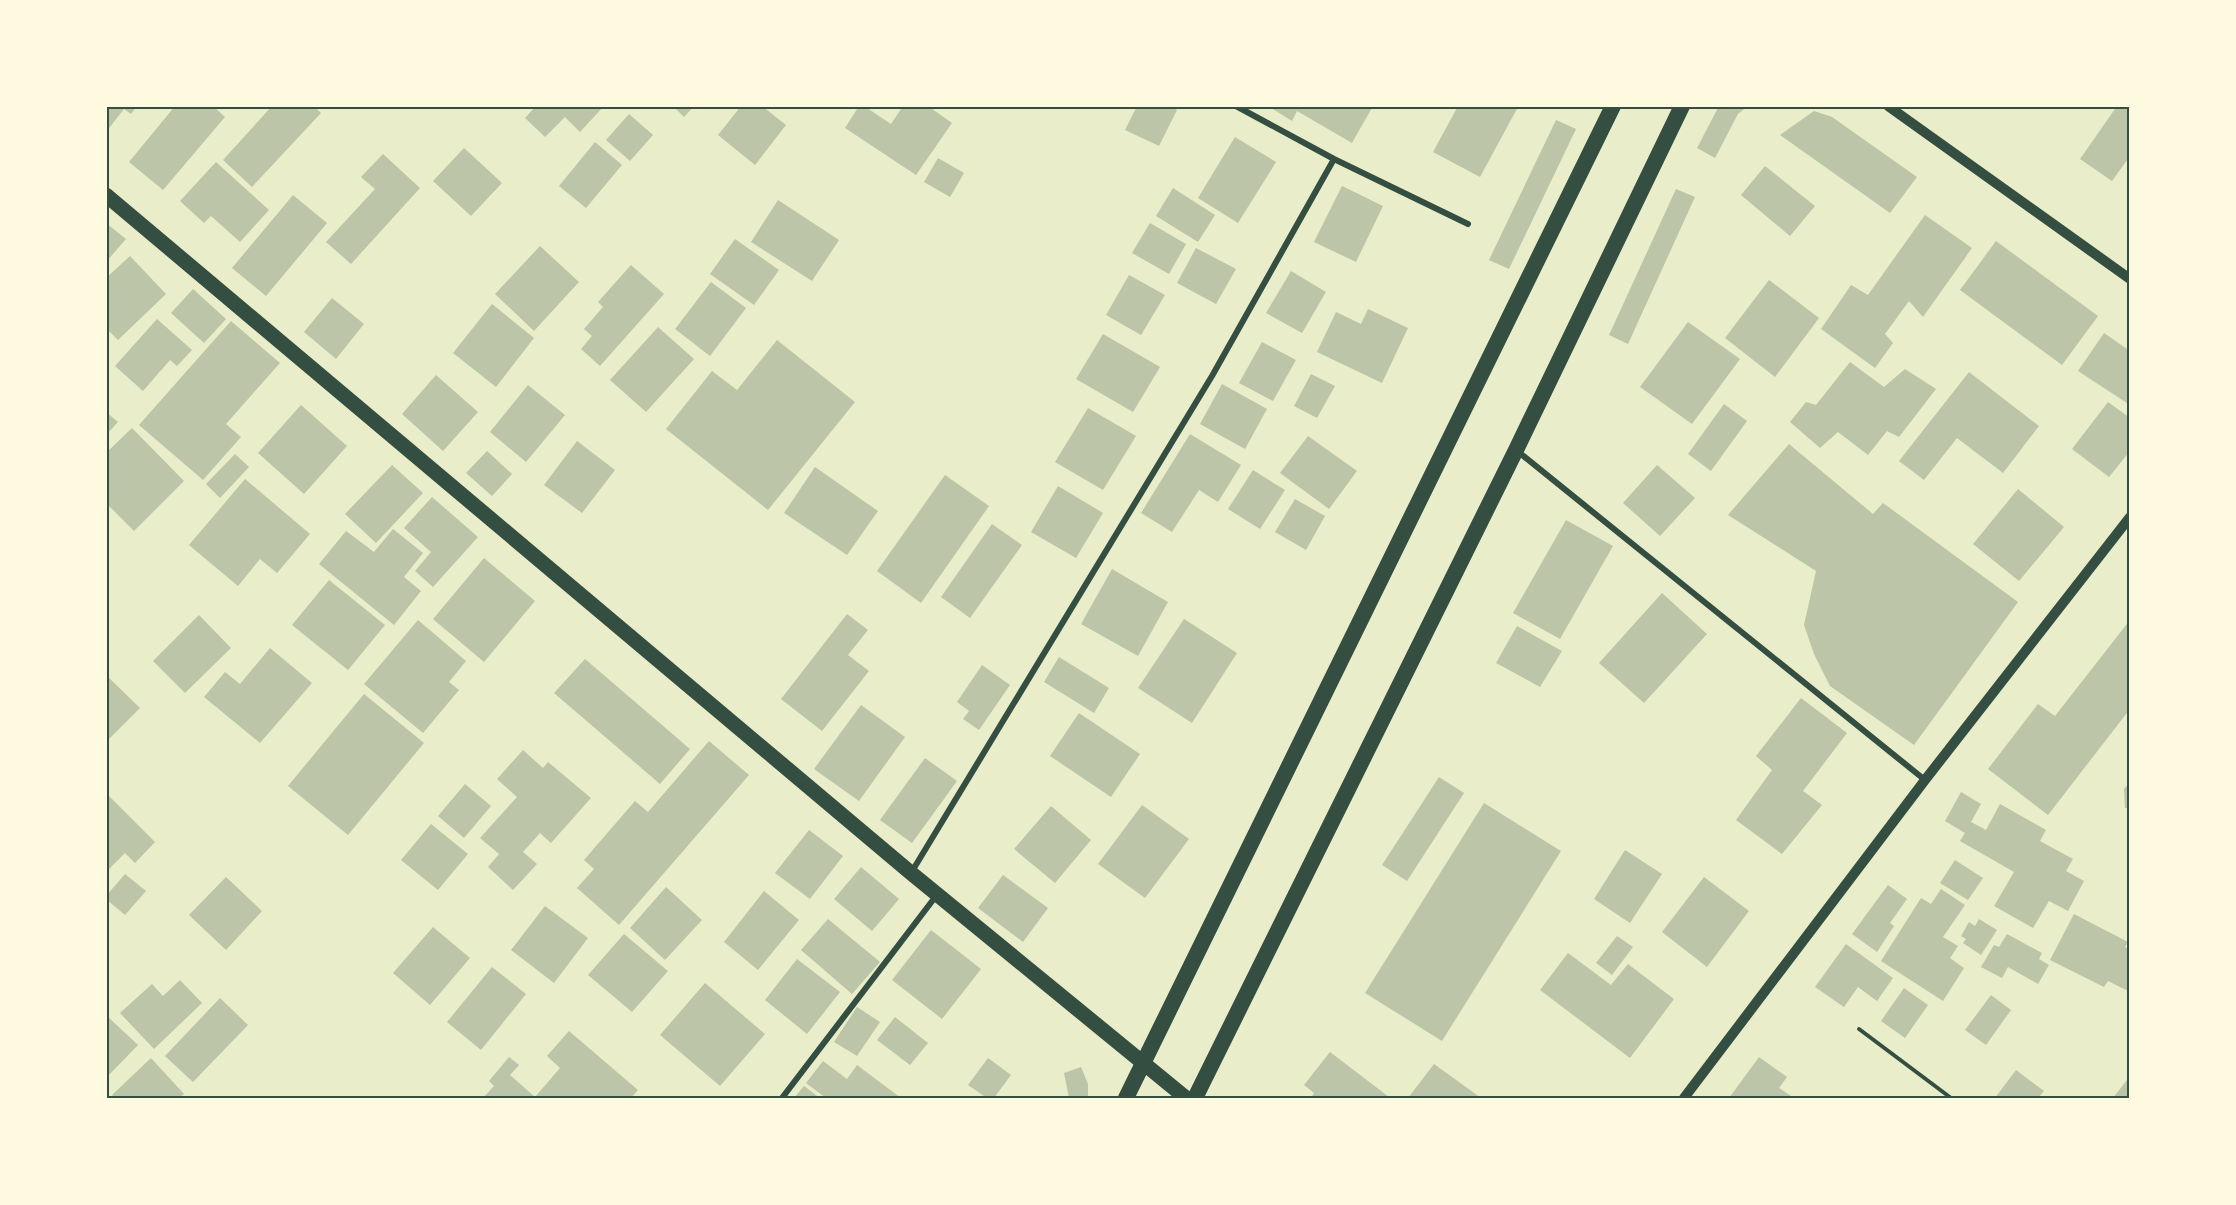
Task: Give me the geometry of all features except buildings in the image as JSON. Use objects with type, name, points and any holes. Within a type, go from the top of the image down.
[{"type":"highway","points":[[1126,1098],[1612,106]]},
{"type":"highway","points":[[1195,1098],[1516,450],[1682,106]]},
{"type":"main road","points":[[106,195],[911,873],[1186,1098]]},
{"type":"street","points":[[1236,106],[1334,159],[1468,225]]},
{"type":"street","points":[[1888,106],[2130,279]]},
{"type":"street","points":[[911,873],[1212,376],[1334,159]]},
{"type":"street","points":[[1516,450],[1925,780]]},
{"type":"street","points":[[1684,1098],[1925,780],[2130,517]]},
{"type":"street","points":[[782,1098],[937,894]]},
{"type":"path","points":[[1859,1029],[1951,1098]]}]
